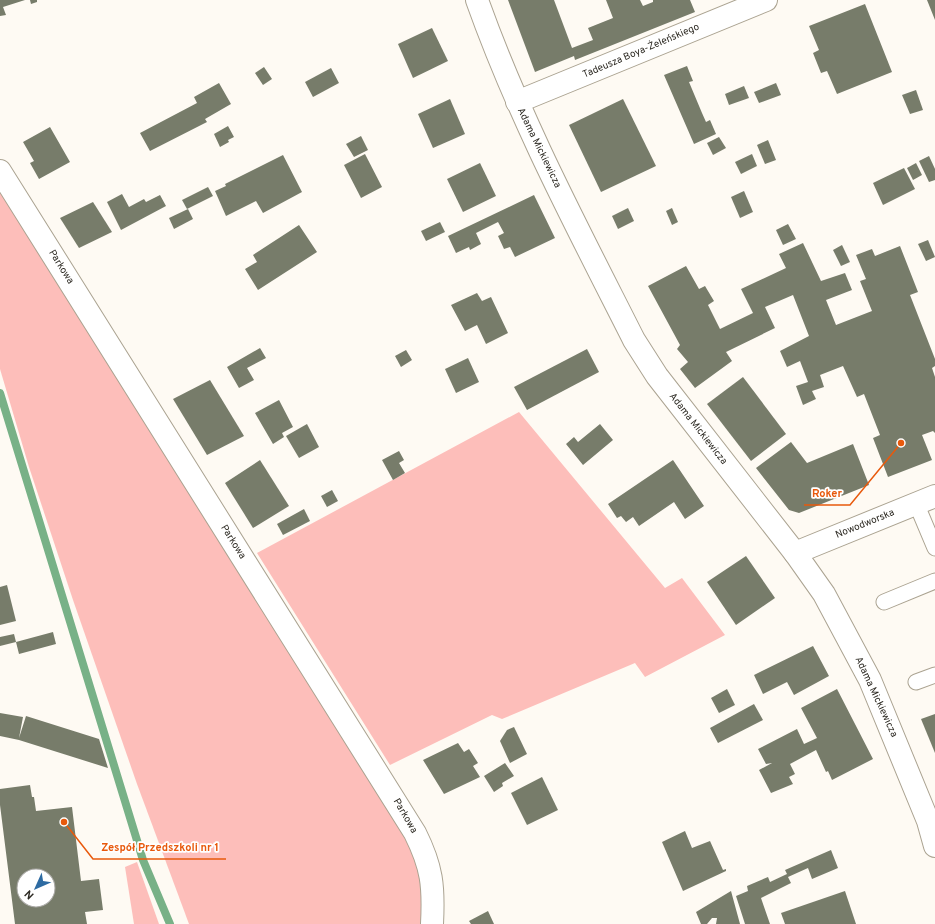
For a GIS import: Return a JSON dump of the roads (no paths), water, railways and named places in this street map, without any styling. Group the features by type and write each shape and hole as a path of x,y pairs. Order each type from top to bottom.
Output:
{"street":[{"name":"Adama Mickiewicza","path":"477,0 494,48 517,102 634,340 657,376 795,553 824,594 870,680 928,822 935,846"},
{"name":"Tadeusza Boya-Żeleńskiego","path":"517,102 766,0"},
{"name":"Parkowa","path":"0,171 416,833 427,856 432,880 432,924"},
{"name":"Nowodworska","path":"795,553 926,499"}],"lane":[{"path":"926,499 935,548"},
{"path":"884,602 935,581"},
{"path":"916,682 935,675"}],"waterway":[{"path":"0,393 143,860 170,924"}],"place":[{"name":"Roker","path":"901,443"},
{"name":"Zespół Przedszkoli nr 1","path":"64,822"}]}
